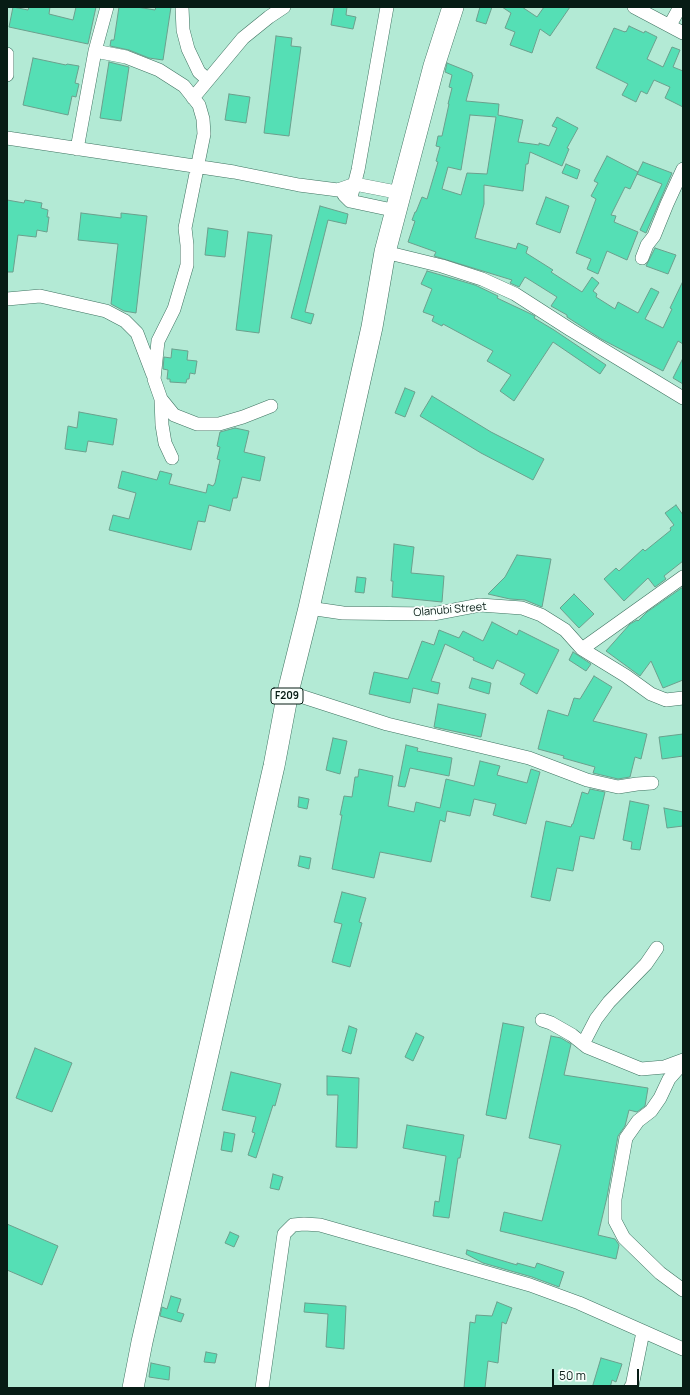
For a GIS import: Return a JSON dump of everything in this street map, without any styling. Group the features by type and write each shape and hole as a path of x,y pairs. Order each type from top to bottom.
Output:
{"main road":[{"name":"F209","path":"133,1388 142,1342 274,766 288,692 310,608 372,327 385,252 434,66 453,7"}],"street":[{"path":"77,149 95,52 107,7"},
{"path":"182,7 183,30 188,49 199,72 208,80"},
{"path":"193,98 243,38 284,7"},
{"path":"350,201 358,170 387,7"},
{"path":"634,7 683,33"},
{"path":"670,26 680,7"},
{"path":"95,52 126,57 159,70 184,86 199,104 204,134 185,228 188,265 174,309 158,341 154,379"},
{"path":"7,54 7,75"},
{"path":"7,138 197,166 300,185 338,190 355,184 399,202"},
{"path":"642,258 654,236 669,198 683,169"},
{"path":"338,190 350,201 399,202"},
{"path":"385,252 442,266 482,279 515,294 683,398"},
{"path":"7,299 40,296 106,311 125,321 137,333 161,399 162,426 165,443 172,458"},
{"path":"161,399 174,415 196,424 219,424 243,417 270,406"},
{"path":"582,648 683,577"},
{"name":"Olanubi Street","path":"310,608 343,613 433,614 480,605 522,608 540,615 565,630 582,648 651,694 666,700 683,698"},
{"path":"288,692 387,724 529,758 587,780 618,787 652,783"},
{"path":"583,1044 596,1019 609,1002 646,964 657,948"},
{"path":"542,1020 551,1023 572,1035 583,1044 610,1057 641,1069 664,1067 683,1062"},
{"path":"683,1062 669,1079 660,1098 651,1111 638,1121 626,1138 615,1199 615,1221 624,1238 660,1273 683,1290"},
{"path":"262,1388 284,1234 293,1225 320,1225 530,1285 579,1303 683,1349"},
{"path":"630,1388 632,1386 643,1332"}],"building":[{"path":"13,7 28,10 29,7 50,7 49,14 73,20 76,7 96,7 88,44 9,27"},
{"path":"119,7 137,7 155,10 156,7 171,7 163,60 149,58 129,50 110,46 111,40 114,40"},
{"path":"334,7 347,7 346,15 356,17 353,29 331,25"},
{"path":"480,7 492,7 486,24 476,21"},
{"path":"502,7 522,7 537,17 544,7 570,7 550,36 540,29 532,53 510,45 515,32 505,28 511,13"},
{"path":"629,26 657,37 647,59 663,67 672,47 680,50 673,67 683,71 683,107 665,98 670,87 654,80 647,94 641,91 636,102 622,95 628,84 596,68 614,28 626,32"},
{"path":"276,36 292,38 291,46 301,47 289,136 264,133"},
{"path":"33,58 66,65 79,66 75,83 79,84 76,97 72,96 68,115 23,105"},
{"path":"109,62 129,67 121,121 100,118"},
{"path":"447,63 472,73 473,75 466,101 499,104 498,115 523,120 518,142 539,145 539,143 549,146 557,128 552,126 557,117 578,128 567,148 569,149 562,166 530,152 528,164 526,164 523,191 484,185 484,204 475,238 516,249 518,243 528,247 526,253 553,270 551,272 582,292 592,277 599,283 593,291 597,294 596,297 615,309 618,302 638,313 651,288 659,292 645,319 663,328 672,309 670,308 683,281 683,344 678,341 663,371 601,339 567,317 567,315 551,306 557,297 525,277 519,287 510,283 512,280 434,256 436,252 408,242 415,221 412,220 415,212 422,197 427,199 438,162 436,161 440,147 436,146 438,136 442,136 452,88 449,87 452,75 445,72","holes":["470,115 496,117 487,174 467,173 461,195 442,189 448,167 461,170"]},
{"path":"229,94 250,97 246,123 225,120"},
{"path":"607,156 638,172 630,189 625,187 611,215 616,216 614,222 638,232 627,260 607,251 598,274 587,269 591,259 576,253 596,199 591,196 598,183 594,181"},
{"path":"643,162 672,173 646,233 640,230 662,184 637,174"},
{"path":"566,164 580,170 577,179 562,173"},
{"path":"546,197 569,206 560,233 536,224"},
{"path":"7,200 24,203 25,200 42,203 41,208 48,210 47,217 49,217 47,232 37,230 36,237 18,235 13,272 7,272"},
{"path":"320,206 348,214 346,224 328,220 305,312 314,314 311,324 291,318"},
{"path":"81,213 121,218 121,213 147,216 136,313 124,311 111,304 118,244 78,240"},
{"path":"208,228 228,231 225,257 205,255"},
{"path":"248,232 272,235 259,333 236,330"},
{"path":"655,248 676,255 668,274 646,266"},
{"path":"427,271 475,285 498,296 497,298 535,316 534,318 606,365 600,374 553,342 514,401 500,391 511,375 487,361 493,351 443,324 442,326 432,321 434,316 423,312 432,289 421,284"},
{"path":"172,349 188,351 187,360 197,361 195,374 190,373 189,379 187,379 186,383 170,382 170,379 167,379 168,370 163,369 164,357 171,358"},
{"path":"683,358 683,384 673,378"},
{"path":"405,388 415,392 405,417 395,413"},
{"path":"432,396 491,432 544,459 533,480 481,453 420,416"},
{"path":"79,412 117,419 113,445 88,441 86,452 65,449 68,426 77,428"},
{"path":"235,428 249,431 244,452 265,457 260,481 242,477 237,498 233,498 230,511 209,505 205,522 198,521 191,550 109,530 113,515 129,519 136,493 118,488 122,471 157,480 160,471 172,474 169,484 206,493 208,484 213,486 215,483 220,460 217,459 220,447 217,446 220,432"},
{"path":"676,505 683,515 683,561 664,576 666,579 655,587 648,578 624,601 604,579 616,568 619,571 643,549 645,551 671,530 670,528 674,525 665,513"},
{"path":"394,544 414,547 411,573 444,576 442,602 392,597 393,581 391,581"},
{"path":"517,555 551,559 542,607 525,600 510,599 488,594 505,577"},
{"path":"357,577 366,578 364,593 355,592"},
{"path":"683,587 683,680 663,688 651,661 640,676 606,651 630,624 637,620 638,621 647,612"},
{"path":"574,594 594,614 579,628 560,608"},
{"path":"492,622 517,635 519,630 559,650 537,694 520,684 525,674 497,660 493,669 473,660 474,658 445,644 431,681 440,683 438,694 413,688 410,703 369,694 374,672 408,679 422,641 434,645 439,630 459,638 463,631 483,641"},
{"path":"573,652 591,664 586,671 569,660"},
{"path":"594,676 612,687 593,721 647,734 641,759 635,757 630,777 618,779 593,773 595,767 538,749 548,710 568,716 574,698 580,699"},
{"path":"472,678 491,683 489,694 469,688"},
{"path":"438,704 486,714 481,737 434,727"},
{"path":"683,734 683,756 662,759 659,737"},
{"path":"333,738 347,741 340,774 326,770"},
{"path":"406,745 418,748 417,751 452,758 449,776 410,768 405,787 398,786"},
{"path":"480,761 500,766 497,775 527,783 531,769 540,772 526,824 493,815 496,804 474,799 470,816 447,811 445,822 440,820 431,862 380,852 374,878 332,869 344,796 352,797 355,777 358,777 359,769 393,776 388,806 414,812 416,802 440,808 446,779 474,786"},
{"path":"590,789 605,792 594,839 580,836 573,871 557,868 550,901 531,897 546,821 571,827 582,792 588,794"},
{"path":"299,797 309,799 307,809 298,807"},
{"path":"630,801 649,805 640,850 631,849 632,842 623,840"},
{"path":"664,808 683,812 683,826 667,828"},
{"path":"300,856 311,858 309,869 298,866"},
{"path":"342,892 366,898 359,922 362,923 350,967 332,962 342,924 334,922"},
{"path":"503,1023 524,1027 506,1119 486,1115"},
{"path":"349,1026 357,1029 351,1054 342,1051"},
{"path":"416,1033 424,1037 413,1061 405,1057"},
{"path":"551,1036 561,1038 571,1044 564,1075 648,1088 645,1106 637,1112 629,1110 625,1126 618,1136 607,1197 598,1235 615,1239 619,1245 616,1259 500,1231 504,1212 542,1221 561,1145 529,1138"},
{"path":"35,1048 72,1063 52,1112 16,1098"},
{"path":"231,1072 281,1084 275,1106 273,1105 256,1158 248,1155 255,1133 252,1132 256,1117 222,1110"},
{"path":"327,1076 359,1078 357,1148 336,1147 338,1095 327,1095"},
{"path":"407,1125 464,1135 460,1158 458,1158 449,1218 433,1216 435,1201 439,1202 446,1156 403,1148"},
{"path":"224,1132 235,1134 232,1152 221,1150"},
{"path":"273,1174 283,1177 279,1190 270,1188"},
{"path":"7,1224 58,1246 42,1285 7,1270"},
{"path":"230,1232 239,1236 234,1247 225,1243"},
{"path":"467,1250 517,1265 517,1263 535,1268 537,1263 564,1272 559,1287 532,1277 483,1263 466,1254"},
{"path":"171,1296 181,1299 177,1312 184,1314 181,1322 160,1316 162,1307 167,1309"},
{"path":"497,1302 512,1308 506,1324 502,1322 498,1363 488,1361 485,1388 464,1388 470,1322 475,1323 476,1315 492,1316"},
{"path":"305,1303 346,1306 344,1349 326,1347 328,1314 304,1312"},
{"path":"206,1352 217,1354 215,1363 204,1362"},
{"path":"601,1358 622,1364 616,1382 612,1380 610,1388 592,1388"},
{"path":"151,1363 170,1367 169,1380 149,1377"}]}
